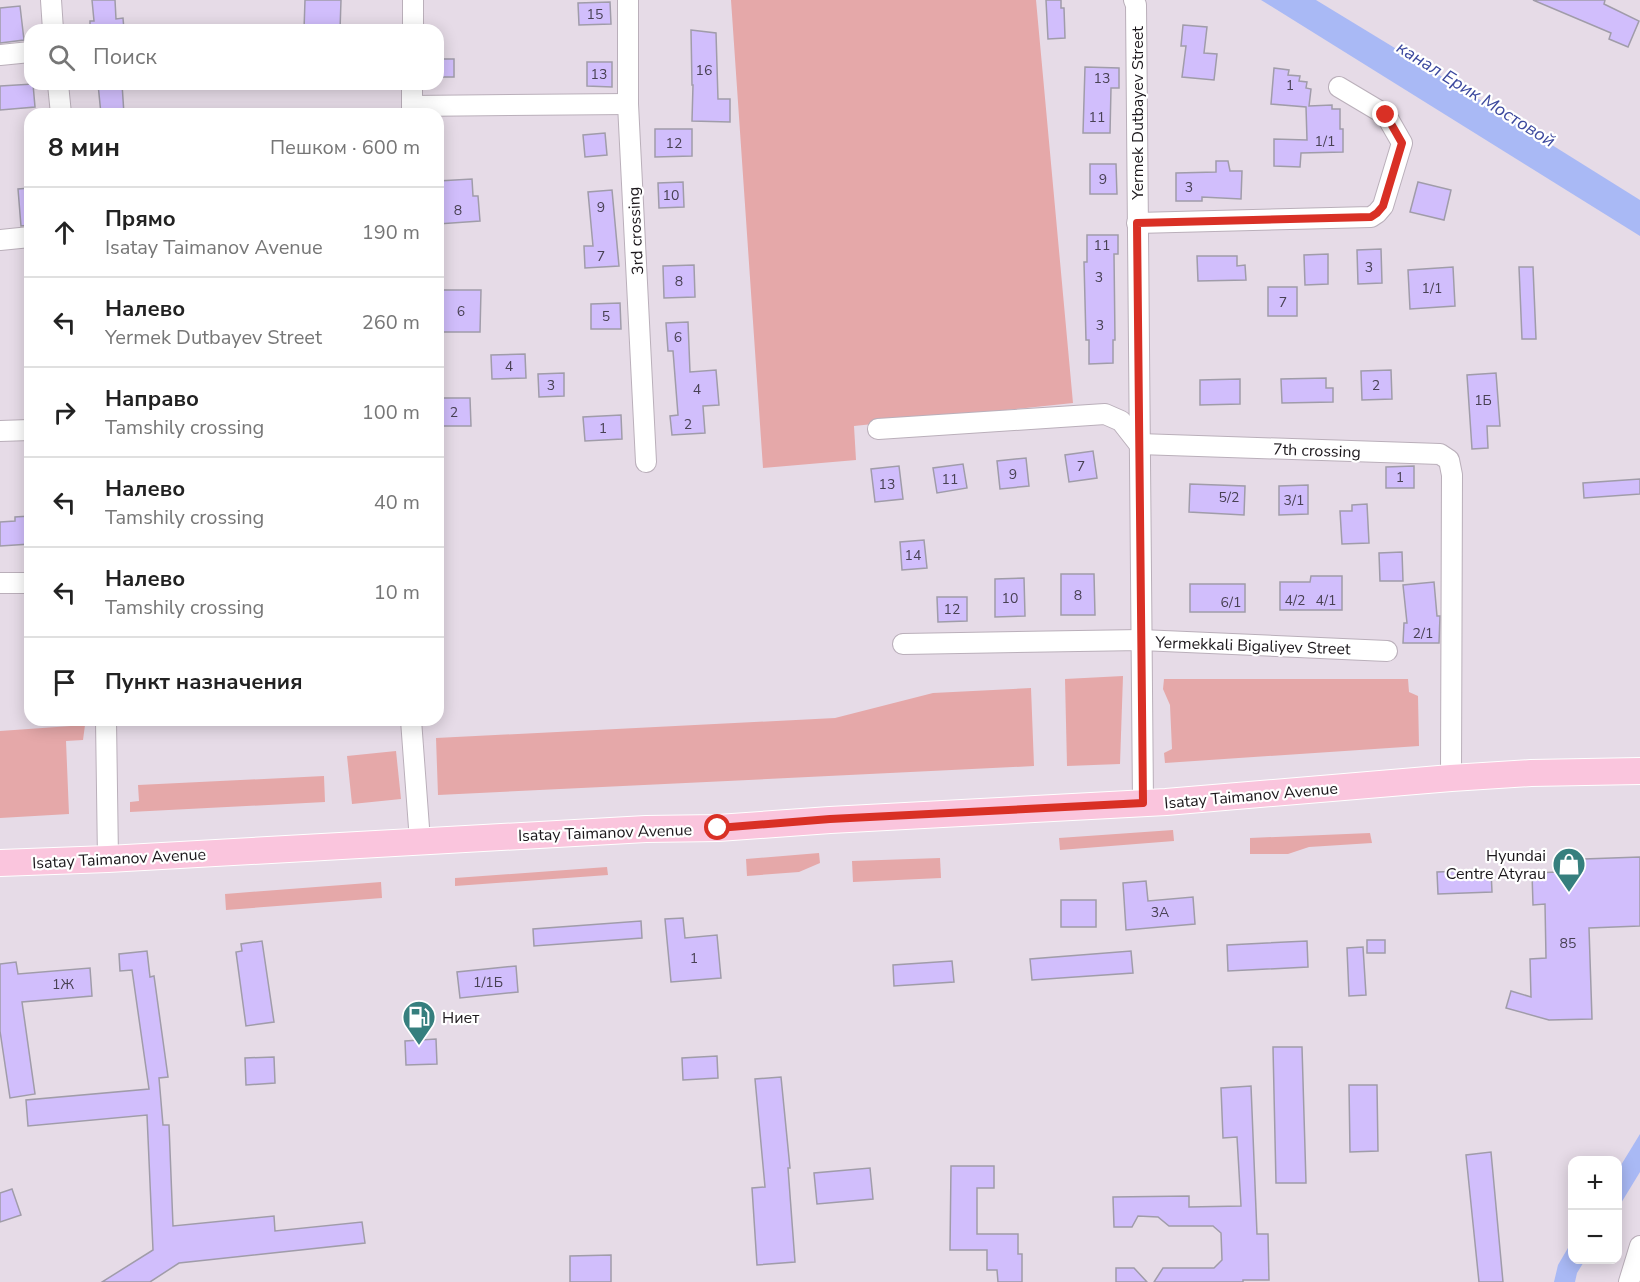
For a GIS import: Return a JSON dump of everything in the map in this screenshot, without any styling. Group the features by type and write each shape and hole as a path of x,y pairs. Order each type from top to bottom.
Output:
{"main road":[{"name":"Isatay Taimanov Avenue","path":"0,863 646,829 718,828 830,819 1143,803 1531,773 1640,771"}],"street":[{"path":"51,0 53,24"},
{"path":"413,0 413,24"},
{"name":"3rd crossing","path":"628,0 628,104 646,462"},
{"name":"Yermek Dutbayev Street","path":"1134,0 1136,5 1143,803"},
{"path":"0,55 24,53"},
{"path":"1137,223 1371,217 1377,213 1383,206 1402,143 1386,115 1339,87"},
{"path":"59,90 60,108"},
{"path":"412,90 412,108"},
{"path":"444,109 628,104"},
{"path":"0,240 24,238"},
{"path":"878,429 1105,414 1121,421 1139,444"},
{"path":"0,431 24,430"},
{"name":"7th crossing","path":"1139,444 1440,454 1449,460 1452,476 1451,778"},
{"path":"0,583 24,583"},
{"name":"Yermekkali Bigaliyev Street","path":"903,644 1141,640 1387,651"},
{"path":"106,726 108,859"},
{"path":"411,726 420,841"},
{"path":"1629,1282 1640,1246"}],"shaded area":[{"path":"731,0 1036,0 1073,403 854,426 856,460 763,468"},
{"path":"1123,676 1120,764 1067,766 1065,679"},
{"path":"1164,679 1408,679 1409,692 1418,696 1419,746 1165,763 1164,753 1172,749 1170,705 1163,689"},
{"path":"1031,688 1034,766 438,795 436,738 835,718 933,693"},
{"path":"85,726 83,740 66,741 69,814 0,818 0,731"},
{"path":"396,751 401,799 352,804 347,756"},
{"path":"324,776 325,802 130,812 130,802 139,801 138,785"},
{"path":"1173,830 1174,841 1060,850 1059,838"},
{"path":"1370,833 1372,843 1309,847 1288,854 1250,854 1250,838"},
{"path":"819,853 820,863 799,872 747,876 746,859"},
{"path":"940,858 941,878 853,882 852,861"},
{"path":"607,867 608,875 455,886 455,878"},
{"path":"381,882 382,898 226,910 225,894"}],"water":[{"name":"канал Ерик Мостовой","path":"1261,0 1316,0 1477,98 1640,200 1640,236"},
{"path":"1640,1134 1640,1172 1622,1201 1622,1163"},
{"path":"1568,1248 1568,1264 1583,1264 1575,1282 1554,1282 1558,1265"}],"building":[{"path":"92,0 115,0 116,19 123,18 124,24 90,24 90,21 94,21"},
{"path":"305,0 341,0 340,24 304,24"},
{"path":"1046,0 1061,0 1061,8 1064,8 1065,38 1048,39"},
{"path":"1533,0 1605,0 1604,4 1639,21 1628,47 1609,39 1611,33"},
{"path":"610,2 611,24 579,25 578,3"},
{"path":"20,6 24,40 0,43 0,8"},
{"path":"1183,25 1207,27 1204,53 1217,54 1214,80 1182,77 1186,46 1181,46"},
{"path":"691,30 716,33 718,99 730,99 730,122 692,121"},
{"path":"444,59 454,59 454,77 444,77"},
{"path":"587,62 612,62 612,87 587,86"},
{"path":"1085,67 1119,68 1119,88 1111,88 1110,133 1083,133"},
{"path":"1274,68 1289,70 1288,75 1300,76 1299,81 1307,82 1306,88 1311,89 1309,106 1332,105 1332,109 1340,109 1343,152 1301,153 1300,167 1274,166 1274,139 1307,140 1306,107 1271,104"},
{"path":"24,85 24,90 34,90 35,107 0,110 0,86"},
{"path":"99,90 122,90 124,108 100,108"},
{"path":"655,129 692,129 692,156 655,157"},
{"path":"605,133 607,155 585,157 583,135"},
{"path":"1216,161 1228,161 1230,171 1242,171 1241,199 1202,197 1202,201 1176,201 1176,173 1216,172"},
{"path":"1090,164 1116,164 1117,194 1090,194"},
{"path":"472,179 473,196 478,196 480,221 444,224 444,181"},
{"path":"683,182 684,207 659,208 658,183"},
{"path":"1418,182 1451,190 1444,220 1410,212"},
{"path":"24,188 24,226 21,226 18,189"},
{"path":"612,190 619,266 585,268 584,246 593,246 588,192"},
{"path":"1087,235 1118,235 1118,254 1114,254 1113,363 1089,364 1089,340 1086,340 1084,262 1087,262"},
{"path":"1381,249 1382,283 1358,284 1357,250"},
{"path":"1328,254 1328,284 1305,285 1304,255"},
{"path":"1197,256 1237,256 1237,266 1245,265 1246,280 1198,281"},
{"path":"694,265 695,297 664,298 663,266"},
{"path":"1453,267 1455,306 1410,309 1408,270"},
{"path":"1519,267 1533,267 1536,339 1522,339"},
{"path":"1268,287 1297,287 1297,316 1268,316"},
{"path":"444,290 481,290 480,332 444,332"},
{"path":"620,303 621,329 591,329 591,304"},
{"path":"688,322 690,372 716,370 719,405 703,406 705,433 672,435 670,416 678,415 673,351 668,351 666,323"},
{"path":"525,354 526,378 492,379 491,355"},
{"path":"1391,370 1392,399 1362,400 1361,371"},
{"path":"564,373 564,396 539,397 538,374"},
{"path":"1496,373 1500,426 1487,426 1488,448 1472,449 1467,375"},
{"path":"1326,378 1326,388 1333,388 1333,402 1282,403 1281,379"},
{"path":"1240,379 1240,404 1200,405 1200,380"},
{"path":"444,398 470,398 471,426 444,426"},
{"path":"621,415 622,439 585,441 583,417"},
{"path":"1093,451 1097,478 1069,482 1065,455"},
{"path":"1026,458 1029,486 1000,489 997,461"},
{"path":"963,464 967,488 937,493 933,468"},
{"path":"899,466 903,499 875,502 871,469"},
{"path":"1414,466 1414,488 1386,488 1386,467"},
{"path":"1640,479 1640,494 1584,498 1583,483"},
{"path":"1190,484 1245,486 1244,515 1189,512"},
{"path":"1308,485 1308,514 1279,515 1279,486"},
{"path":"1367,504 1369,543 1342,544 1340,511 1352,511 1352,505"},
{"path":"24,516 24,544 0,546 0,522 15,521 15,517"},
{"path":"924,540 927,568 902,570 900,542"},
{"path":"1402,552 1403,581 1380,581 1379,553"},
{"path":"1061,574 1094,574 1095,615 1061,615"},
{"path":"1311,576 1342,576 1342,610 1280,610 1280,582 1310,582"},
{"path":"1024,578 1025,616 995,617 995,579"},
{"path":"1434,582 1437,616 1440,616 1439,643 1403,643 1404,623 1407,623 1403,585"},
{"path":"1190,584 1245,584 1245,612 1190,612"},
{"path":"937,597 967,597 967,621 938,622"},
{"path":"1640,857 1640,926 1589,928 1592,1019 1549,1020 1506,1008 1511,991 1531,997 1530,959 1546,958 1545,904 1533,905 1532,873 1584,871 1584,859"},
{"path":"1491,870 1492,892 1438,894 1437,872"},
{"path":"1146,881 1148,901 1193,897 1195,924 1126,930 1123,883"},
{"path":"1061,900 1096,900 1096,927 1061,927"},
{"path":"683,918 685,938 717,935 721,978 671,982 665,919"},
{"path":"641,921 642,938 534,946 533,929"},
{"path":"1367,940 1385,940 1385,953 1367,953"},
{"path":"262,941 274,1022 246,1026 236,952 242,951 241,944"},
{"path":"1307,941 1308,967 1228,971 1227,945"},
{"path":"1363,947 1366,995 1349,996 1347,948"},
{"path":"147,951 150,977 154,976 168,1077 159,1078 163,1125 169,1125 173,1226 274,1216 275,1231 362,1222 365,1243 179,1263 150,1282 102,1282 153,1250 147,1115 28,1126 26,1100 149,1089 132,970 120,971 119,954"},
{"path":"1131,951 1133,973 1032,980 1030,959"},
{"path":"952,961 954,982 894,986 893,965"},
{"path":"16,962 18,974 90,968 92,996 22,1002 35,1094 10,1098 0,1031 0,964"},
{"path":"516,966 518,992 460,998 457,972"},
{"path":"436,1039 437,1064 406,1065 405,1041"},
{"path":"1273,1047 1302,1047 1306,1183 1276,1183"},
{"path":"717,1056 718,1078 683,1080 682,1058"},
{"path":"274,1057 275,1083 246,1085 245,1058"},
{"path":"781,1077 790,1168 788,1168 795,1262 757,1265 752,1188 765,1187 755,1079"},
{"path":"1349,1085 1377,1085 1378,1151 1350,1152"},
{"path":"1251,1086 1257,1234 1268,1234 1269,1280 1154,1282 1163,1268 1214,1268 1222,1260 1221,1233 1213,1226 1169,1226 1158,1217 1138,1216 1132,1227 1114,1227 1113,1197 1189,1196 1189,1207 1241,1206 1237,1137 1223,1138 1221,1088"},
{"path":"1491,1152 1503,1282 1479,1282 1466,1155"},
{"path":"951,1166 994,1166 994,1188 977,1188 977,1234 1018,1234 1018,1254 1022,1254 1022,1282 998,1282 997,1270 987,1270 987,1250 950,1250"},
{"path":"870,1168 873,1199 817,1204 814,1173"},
{"path":"12,1189 21,1215 0,1222 0,1193"},
{"path":"611,1255 611,1282 570,1282 570,1256"},
{"path":"1116,1268 1134,1268 1147,1282 1116,1282"}],"place":[{"name":"Hyundai Centre Atyrau","path":"1569,893"},
{"name":"Ниет","path":"419,1046"}],"route":[{"path":"718,828 830,819 1143,803 1137,223 1371,217 1383,206 1402,143 1386,115"}]}
